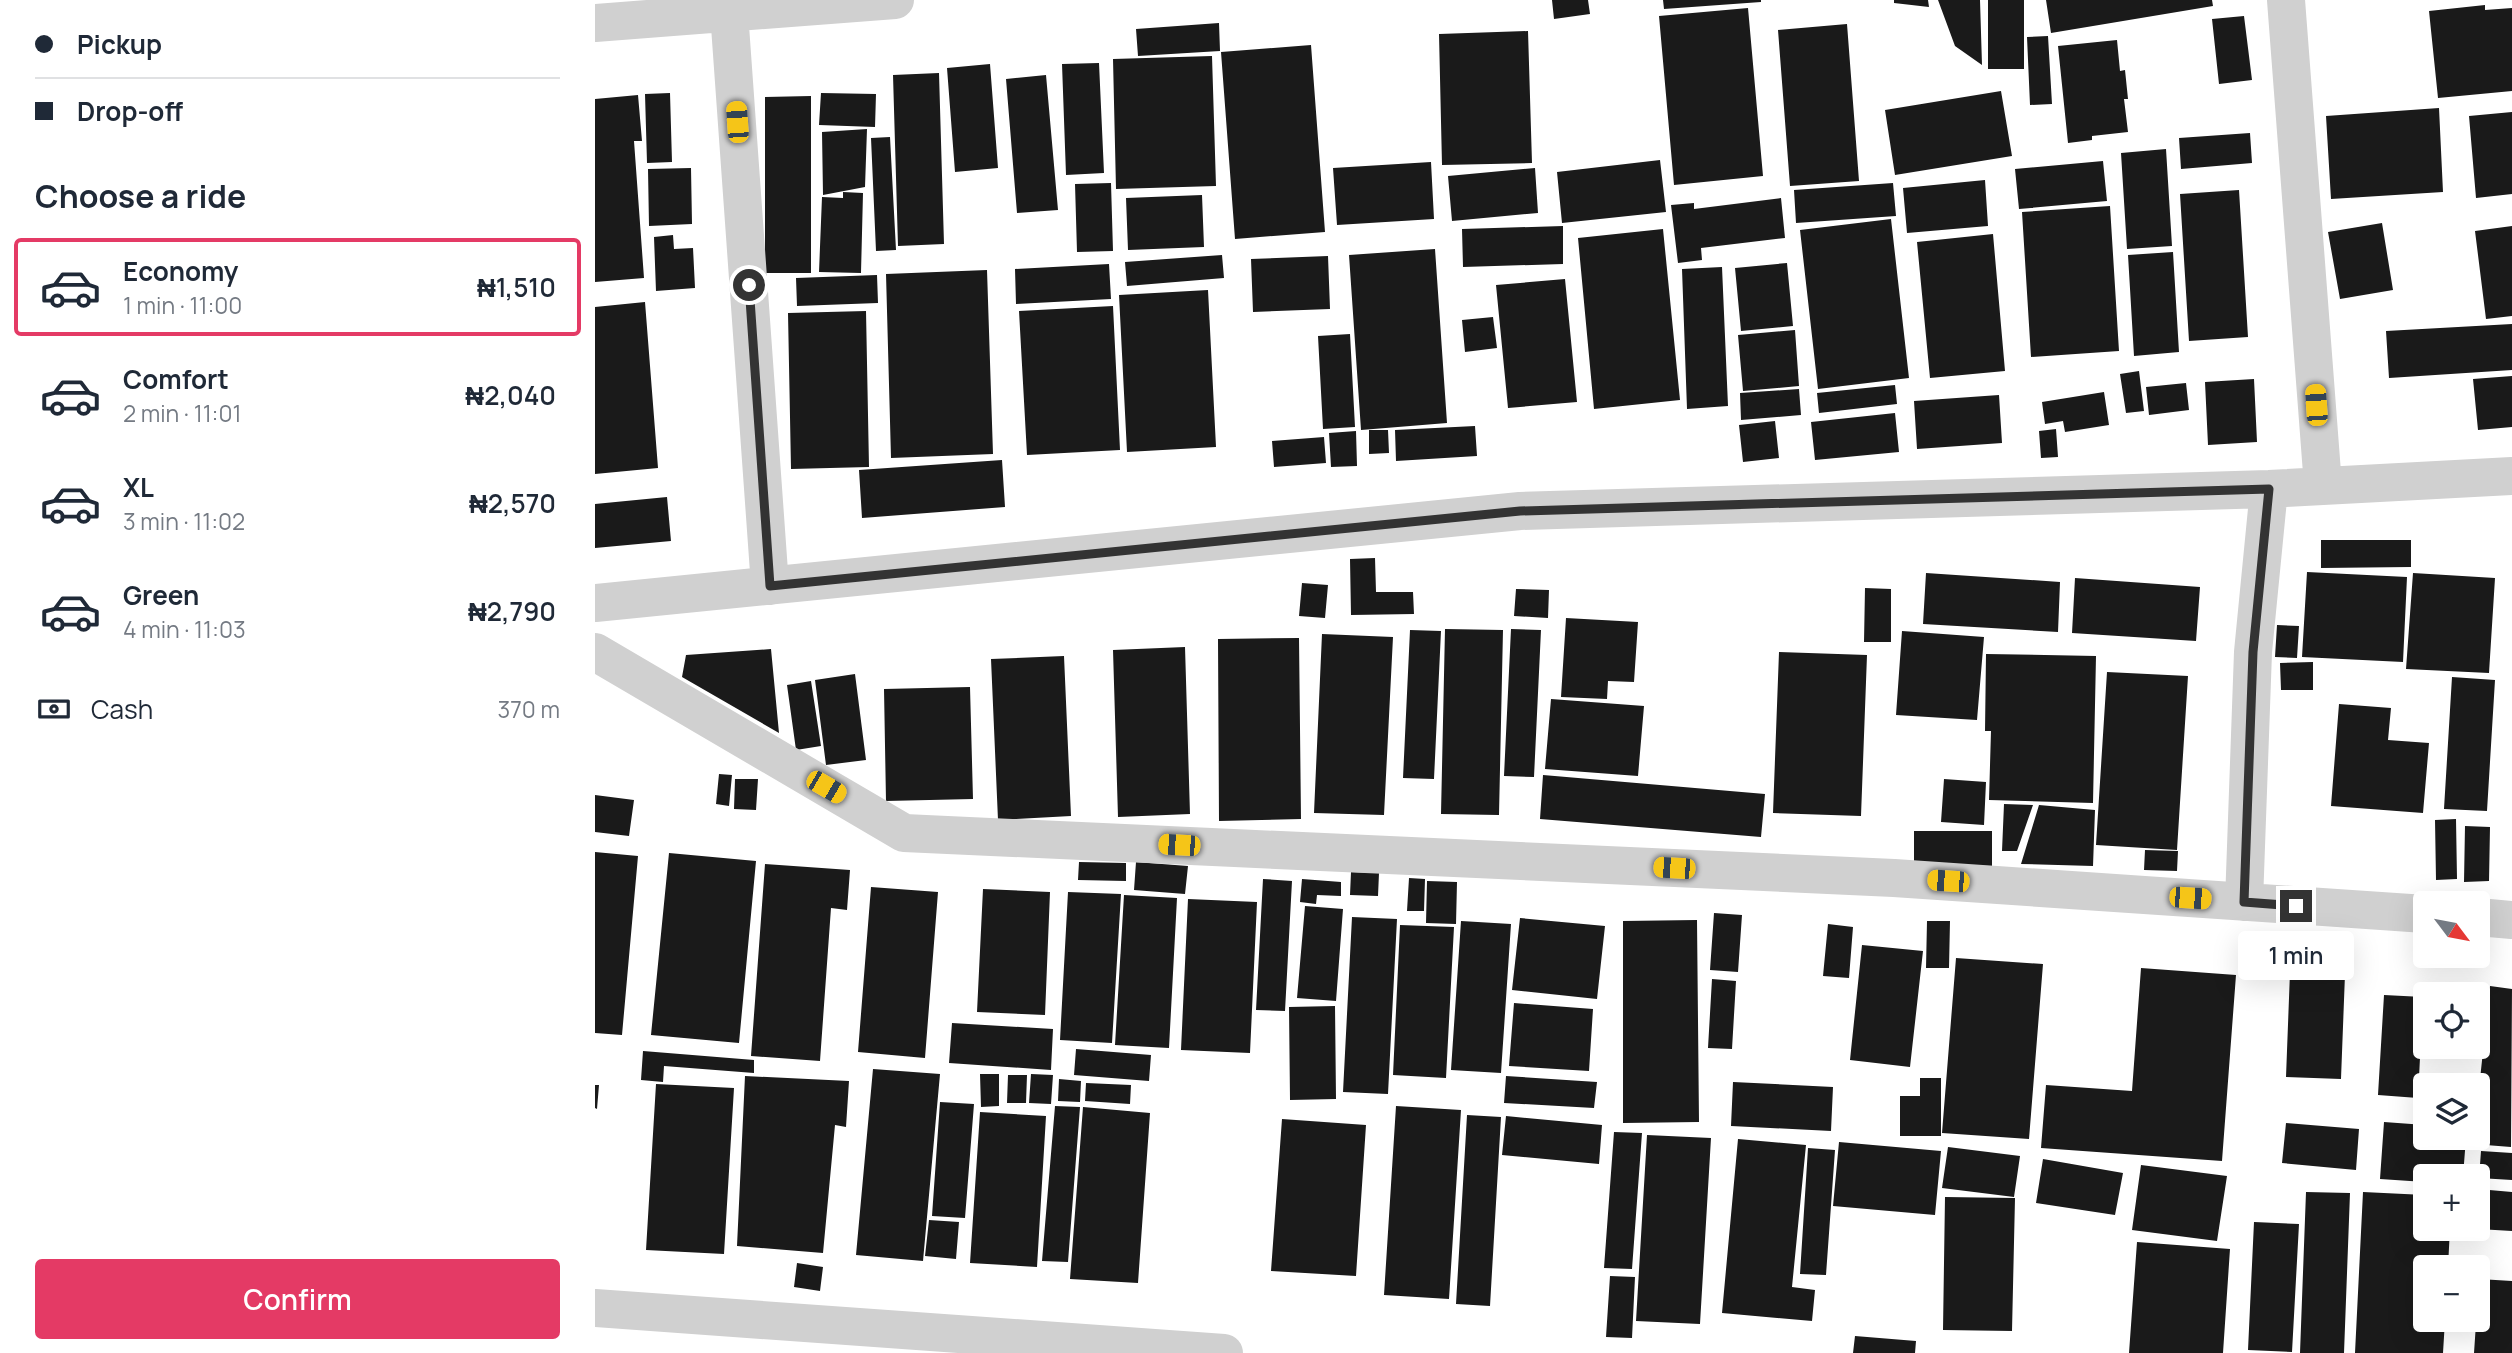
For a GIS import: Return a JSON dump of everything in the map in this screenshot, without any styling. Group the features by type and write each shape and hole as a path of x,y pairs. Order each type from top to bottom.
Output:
{"street":[{"path":"595,23 895,0"},
{"path":"2286,0 2323,486"},
{"path":"729,12 770,586"},
{"path":"595,603 1520,511 2269,489 2512,476"},
{"path":"2244,902 2253,652 2269,489"},
{"path":"595,652 904,833 1894,878 2413,913"},
{"path":"2490,919 2512,920"},
{"path":"595,1308 1224,1353"}],"building":[{"path":"1552,0 1588,0 1590,14 1554,19"},
{"path":"1663,0 1761,0 1761,2 1664,9"},
{"path":"1894,0 1928,0 1929,7 1894,3"},
{"path":"1938,0 1980,0 1982,65 1955,46"},
{"path":"1988,0 2024,0 2024,69 1988,69"},
{"path":"2046,0 2212,0 2213,6 2051,33"},
{"path":"2485,5 2485,10 2512,8 2512,91 2438,98 2429,11"},
{"path":"1748,8 1763,176 1674,185 1659,16"},
{"path":"2244,16 2252,80 2219,84 2212,19"},
{"path":"1219,23 1220,51 1138,56 1136,29"},
{"path":"1847,24 1859,181 1790,186 1778,30"},
{"path":"1528,31 1532,163 1442,165 1439,34"},
{"path":"2048,36 2052,104 2030,105 2027,37"},
{"path":"2117,40 2120,71 2125,70 2128,99 2124,99 2128,132 2092,136 2092,140 2068,143 2058,46"},
{"path":"1311,45 1325,232 1235,239 1221,52"},
{"path":"1212,56 1216,186 1116,189 1113,59"},
{"path":"1099,63 1104,173 1066,175 1062,64"},
{"path":"990,64 998,168 955,172 947,68"},
{"path":"939,73 944,244 898,246 893,75"},
{"path":"1046,75 1058,210 1017,213 1006,79"},
{"path":"2001,91 2012,156 1895,175 1885,110"},
{"path":"670,93 672,162 647,163 645,94"},
{"path":"821,93 876,94 875,127 819,125"},
{"path":"638,95 642,141 634,141 644,278 595,282 595,99"},
{"path":"811,96 811,273 765,273 765,97"},
{"path":"2439,108 2443,192 2331,199 2326,116"},
{"path":"2512,112 2512,194 2476,198 2469,116"},
{"path":"867,129 865,187 823,195 822,132"},
{"path":"2250,133 2252,163 2181,169 2179,138"},
{"path":"890,137 896,250 876,251 871,138"},
{"path":"2166,149 2172,246 2127,249 2121,153"},
{"path":"1660,160 1666,212 1562,223 1557,172"},
{"path":"2103,161 2107,201 2019,209 2015,169"},
{"path":"1431,162 1434,219 1337,225 1333,168"},
{"path":"691,168 692,224 649,226 648,169"},
{"path":"1535,168 1538,213 1452,221 1448,176"},
{"path":"1985,180 1988,226 1907,233 1903,188"},
{"path":"1111,183 1113,251 1077,252 1075,184"},
{"path":"1893,183 1896,216 1796,223 1794,190"},
{"path":"2239,190 2248,337 2189,341 2180,194"},
{"path":"843,192 863,193 861,273 819,272 822,197 843,198"},
{"path":"1202,195 1204,247 1128,250 1126,198"},
{"path":"1781,198 1785,238 1701,248 1702,260 1678,263 1671,205 1694,203 1694,209"},
{"path":"2110,206 2119,351 2031,357 2022,212"},
{"path":"1891,219 1909,378 1818,389 1800,230"},
{"path":"2382,223 2393,290 2340,299 2328,232"},
{"path":"1563,226 1563,264 1463,267 1462,229"},
{"path":"2512,226 2512,316 2486,319 2475,231"},
{"path":"1663,229 1680,400 1594,409 1578,238"},
{"path":"1993,234 2005,371 1930,378 1917,242"},
{"path":"673,235 674,249 693,248 695,288 656,291 654,237"},
{"path":"1435,249 1447,423 1361,430 1349,255"},
{"path":"2173,252 2179,352 2134,356 2128,255"},
{"path":"1222,255 1224,278 1127,286 1125,262"},
{"path":"1328,256 1330,309 1253,312 1251,259"},
{"path":"1787,263 1793,326 1741,331 1735,268"},
{"path":"1109,264 1111,299 1016,304 1015,269"},
{"path":"1722,267 1728,406 1687,409 1682,269"},
{"path":"987,270 993,454 891,458 886,274"},
{"path":"877,275 878,303 797,306 796,278"},
{"path":"1565,279 1577,402 1508,408 1496,285"},
{"path":"1208,290 1216,447 1127,452 1119,295"},
{"path":"645,302 658,468 595,474 595,307"},
{"path":"1113,306 1120,450 1027,455 1019,311"},
{"path":"866,311 869,467 791,469 788,313"},
{"path":"1493,317 1497,348 1465,352 1462,320"},
{"path":"2512,324 2512,370 2389,378 2386,331"},
{"path":"1795,330 1799,386 1743,391 1738,335"},
{"path":"1350,334 1355,427 1323,429 1318,336"},
{"path":"2139,371 2144,411 2126,413 2120,374"},
{"path":"2512,376 2512,427 2478,430 2473,379"},
{"path":"2254,379 2257,442 2208,445 2205,382"},
{"path":"2186,383 2189,410 2149,415 2146,387"},
{"path":"1895,385 1897,404 1819,413 1817,393"},
{"path":"1799,389 1801,415 1741,420 1740,393"},
{"path":"2104,392 2109,425 2065,432 2063,421 2045,424 2042,402"},
{"path":"1999,395 2002,443 1917,449 1914,401"},
{"path":"1895,413 1899,452 1815,460 1811,422"},
{"path":"1775,421 1779,458 1743,462 1739,425"},
{"path":"1475,426 1477,456 1396,461 1395,430"},
{"path":"2056,429 2058,457 2041,458 2039,431"},
{"path":"1369,430 1388,430 1389,453 1369,454"},
{"path":"1356,431 1357,466 1331,467 1329,433"},
{"path":"1324,437 1326,463 1274,467 1272,441"},
{"path":"1002,460 1005,507 862,518 859,470"},
{"path":"667,497 671,541 595,548 595,504"},
{"path":"2321,540 2411,540 2411,567 2321,568"},
{"path":"1375,558 1376,592 1413,592 1414,614 1351,615 1350,559"},
{"path":"2307,572 2407,577 2403,662 2302,657"},
{"path":"1926,573 2060,582 2058,632 1923,624"},
{"path":"2413,573 2495,578 2489,673 2406,669"},
{"path":"2075,578 2200,587 2196,641 2072,633"},
{"path":"1302,583 1328,585 1325,618 1299,616"},
{"path":"1865,588 1891,589 1891,642 1864,642"},
{"path":"1516,589 1549,590 1548,618 1514,616"},
{"path":"1566,618 1638,622 1634,682 1608,681 1607,699 1561,697"},
{"path":"2277,625 2299,626 2297,658 2275,657"},
{"path":"1445,629 1503,630 1499,815 1441,814"},
{"path":"1511,629 1541,630 1534,777 1504,776"},
{"path":"1410,630 1441,631 1434,779 1403,778"},
{"path":"1902,631 1984,637 1977,720 1896,715"},
{"path":"1322,634 1393,637 1384,815 1314,813"},
{"path":"1299,638 1301,819 1219,821 1218,639"},
{"path":"1185,647 1190,814 1118,817 1113,650"},
{"path":"771,649 779,733 682,677 686,655"},
{"path":"1779,652 1867,655 1861,816 1773,813"},
{"path":"1986,654 2096,656 2093,803 1989,800 1991,731 1985,731"},
{"path":"1064,656 1071,816 998,820 991,659"},
{"path":"2313,662 2313,690 2281,690 2280,663"},
{"path":"2107,672 2188,676 2177,850 2096,845"},
{"path":"855,674 866,760 826,765 815,680"},
{"path":"2452,677 2495,680 2487,811 2444,809"},
{"path":"811,681 821,746 796,750 787,685"},
{"path":"970,687 973,799 886,801 884,689"},
{"path":"1551,699 1644,706 1638,776 1545,769"},
{"path":"2339,704 2391,708 2388,740 2429,743 2423,813 2331,806"},
{"path":"719,774 732,775 729,806 716,804"},
{"path":"1543,775 1765,794 1761,837 1540,819"},
{"path":"735,779 758,779 756,810 734,809"},
{"path":"1944,779 1986,782 1984,825 1941,822"},
{"path":"595,795 634,800 629,836 595,832"},
{"path":"2004,804 2033,805 2017,851 2002,851"},
{"path":"2039,805 2095,810 2093,866 2021,864"},
{"path":"2456,819 2457,879 2436,880 2435,820"},
{"path":"2465,826 2490,827 2489,881 2464,882"},
{"path":"1914,831 1992,831 1992,866 1914,865"},
{"path":"2145,850 2178,851 2177,871 2144,870"},
{"path":"595,852 638,856 622,1035 595,1033"},
{"path":"669,853 756,861 739,1043 651,1035"},
{"path":"1079,862 1126,863 1126,881 1078,880"},
{"path":"1136,862 1188,866 1185,894 1134,890"},
{"path":"765,864 850,870 847,910 831,908 820,1061 751,1056"},
{"path":"1351,872 1379,873 1378,896 1350,895"},
{"path":"1409,878 1425,879 1424,911 1407,911"},
{"path":"1263,879 1292,881 1285,1011 1256,1010"},
{"path":"1302,879 1341,882 1341,896 1317,895 1316,904 1300,902"},
{"path":"1427,881 1457,882 1456,924 1426,923"},
{"path":"871,887 938,892 925,1058 858,1052"},
{"path":"983,889 1050,892 1045,1015 977,1012"},
{"path":"1068,892 1121,894 1112,1043 1060,1040"},
{"path":"1124,895 1177,898 1169,1048 1115,1045"},
{"path":"1188,899 1257,902 1250,1053 1181,1050"},
{"path":"1305,906 1343,909 1336,1001 1297,998"},
{"path":"1714,913 1742,915 1738,972 1710,970"},
{"path":"1352,917 1397,919 1388,1094 1343,1092"},
{"path":"1520,918 1605,926 1597,999 1512,990"},
{"path":"1697,920 1699,1122 1623,1123 1623,921"},
{"path":"1461,921 1511,924 1501,1073 1451,1070"},
{"path":"1927,921 1950,921 1949,968 1926,968"},
{"path":"1828,924 1853,927 1849,978 1823,976"},
{"path":"1400,925 1454,927 1446,1078 1393,1075"},
{"path":"1862,945 1923,951 1910,1067 1850,1060"},
{"path":"1956,958 2043,964 2029,1139 1942,1133"},
{"path":"2141,968 2236,975 2222,1161 2041,1148 2046,1085 2132,1091"},
{"path":"2290,972 2345,974 2341,1079 2286,1077"},
{"path":"1712,979 1736,981 1732,1049 1708,1048"},
{"path":"2490,986 2512,989 2511,1147 2490,1145 2490,1073 2481,1073 2482,1059 2490,1059"},
{"path":"2384,995 2413,996 2413,1059 2420,1059 2419,1073 2413,1073 2413,1098 2378,1095"},
{"path":"1514,1003 1593,1009 1589,1071 1509,1066"},
{"path":"1335,1006 1336,1099 1290,1100 1289,1007"},
{"path":"952,1023 1053,1029 1051,1070 949,1063"},
{"path":"1076,1049 1151,1055 1149,1081 1074,1075"},
{"path":"643,1051 754,1060 754,1073 664,1066 663,1082 641,1080"},
{"path":"873,1069 940,1074 923,1261 856,1255"},
{"path":"980,1074 999,1074 999,1106 981,1107"},
{"path":"1031,1074 1053,1075 1051,1104 1029,1103"},
{"path":"1008,1075 1027,1075 1026,1103 1007,1103"},
{"path":"745,1076 849,1081 846,1127 835,1125 823,1253 737,1246"},
{"path":"1506,1076 1597,1082 1594,1108 1504,1103"},
{"path":"1920,1078 1941,1078 1941,1136 1900,1136 1900,1096 1920,1096"},
{"path":"1059,1079 1081,1081 1080,1102 1058,1101"},
{"path":"1733,1082 1833,1087 1831,1131 1731,1126"},
{"path":"1086,1083 1131,1085 1130,1104 1085,1101"},
{"path":"656,1084 734,1088 724,1254 646,1250"},
{"path":"595,1085 599,1085 597,1109 595,1108"},
{"path":"940,1102 974,1104 965,1218 932,1216"},
{"path":"1055,1106 1080,1107 1068,1262 1042,1261"},
{"path":"1396,1106 1461,1110 1449,1299 1384,1295"},
{"path":"1083,1107 1150,1113 1138,1283 1070,1279"},
{"path":"980,1112 1046,1116 1037,1267 970,1263"},
{"path":"1467,1115 1501,1117 1490,1306 1456,1304"},
{"path":"1506,1116 1602,1125 1599,1164 1502,1155"},
{"path":"1282,1119 1366,1125 1356,1276 1271,1271"},
{"path":"2384,1122 2413,1124 2413,1150 2465,1150 2464,1164 2413,1164 2413,1181 2380,1179"},
{"path":"2286,1123 2359,1129 2356,1170 2282,1163"},
{"path":"1614,1132 1642,1133 1632,1269 1604,1268"},
{"path":"1647,1135 1711,1138 1700,1324 1636,1321"},
{"path":"1738,1139 1806,1145 1792,1287 1815,1290 1812,1321 1722,1313"},
{"path":"1839,1142 1941,1151 1935,1215 1833,1206"},
{"path":"1948,1147 2020,1156 2014,1197 1942,1188"},
{"path":"1808,1148 1835,1150 1826,1275 1800,1274"},
{"path":"2481,1151 2512,1153 2512,1180 2490,1179 2490,1164 2480,1164"},
{"path":"2043,1159 2123,1173 2115,1215 2036,1203"},
{"path":"2141,1165 2227,1176 2217,1241 2132,1230"},
{"path":"2490,1190 2512,1192 2512,1231 2490,1230"},
{"path":"2306,1192 2350,1193 2344,1353 2300,1353"},
{"path":"2363,1192 2413,1194 2413,1241 2449,1241 2449,1255 2413,1255 2413,1332 2444,1332 2443,1353 2355,1353"},
{"path":"1945,1197 2015,1198 2012,1331 1943,1330"},
{"path":"929,1220 959,1222 956,1259 925,1256"},
{"path":"2254,1222 2299,1224 2292,1352 2248,1350"},
{"path":"2137,1242 2230,1249 2223,1353 2129,1353"},
{"path":"797,1263 823,1267 820,1291 794,1287"},
{"path":"1610,1276 1635,1277 1632,1338 1606,1337"},
{"path":"2490,1280 2512,1281 2512,1353 2474,1353 2475,1332 2490,1332"},
{"path":"1855,1336 1916,1341 1915,1353 1853,1353"}],"route":[{"path":"749,285 770,586 1520,511 2269,489 2253,652 2244,902 2296,906"}]}
